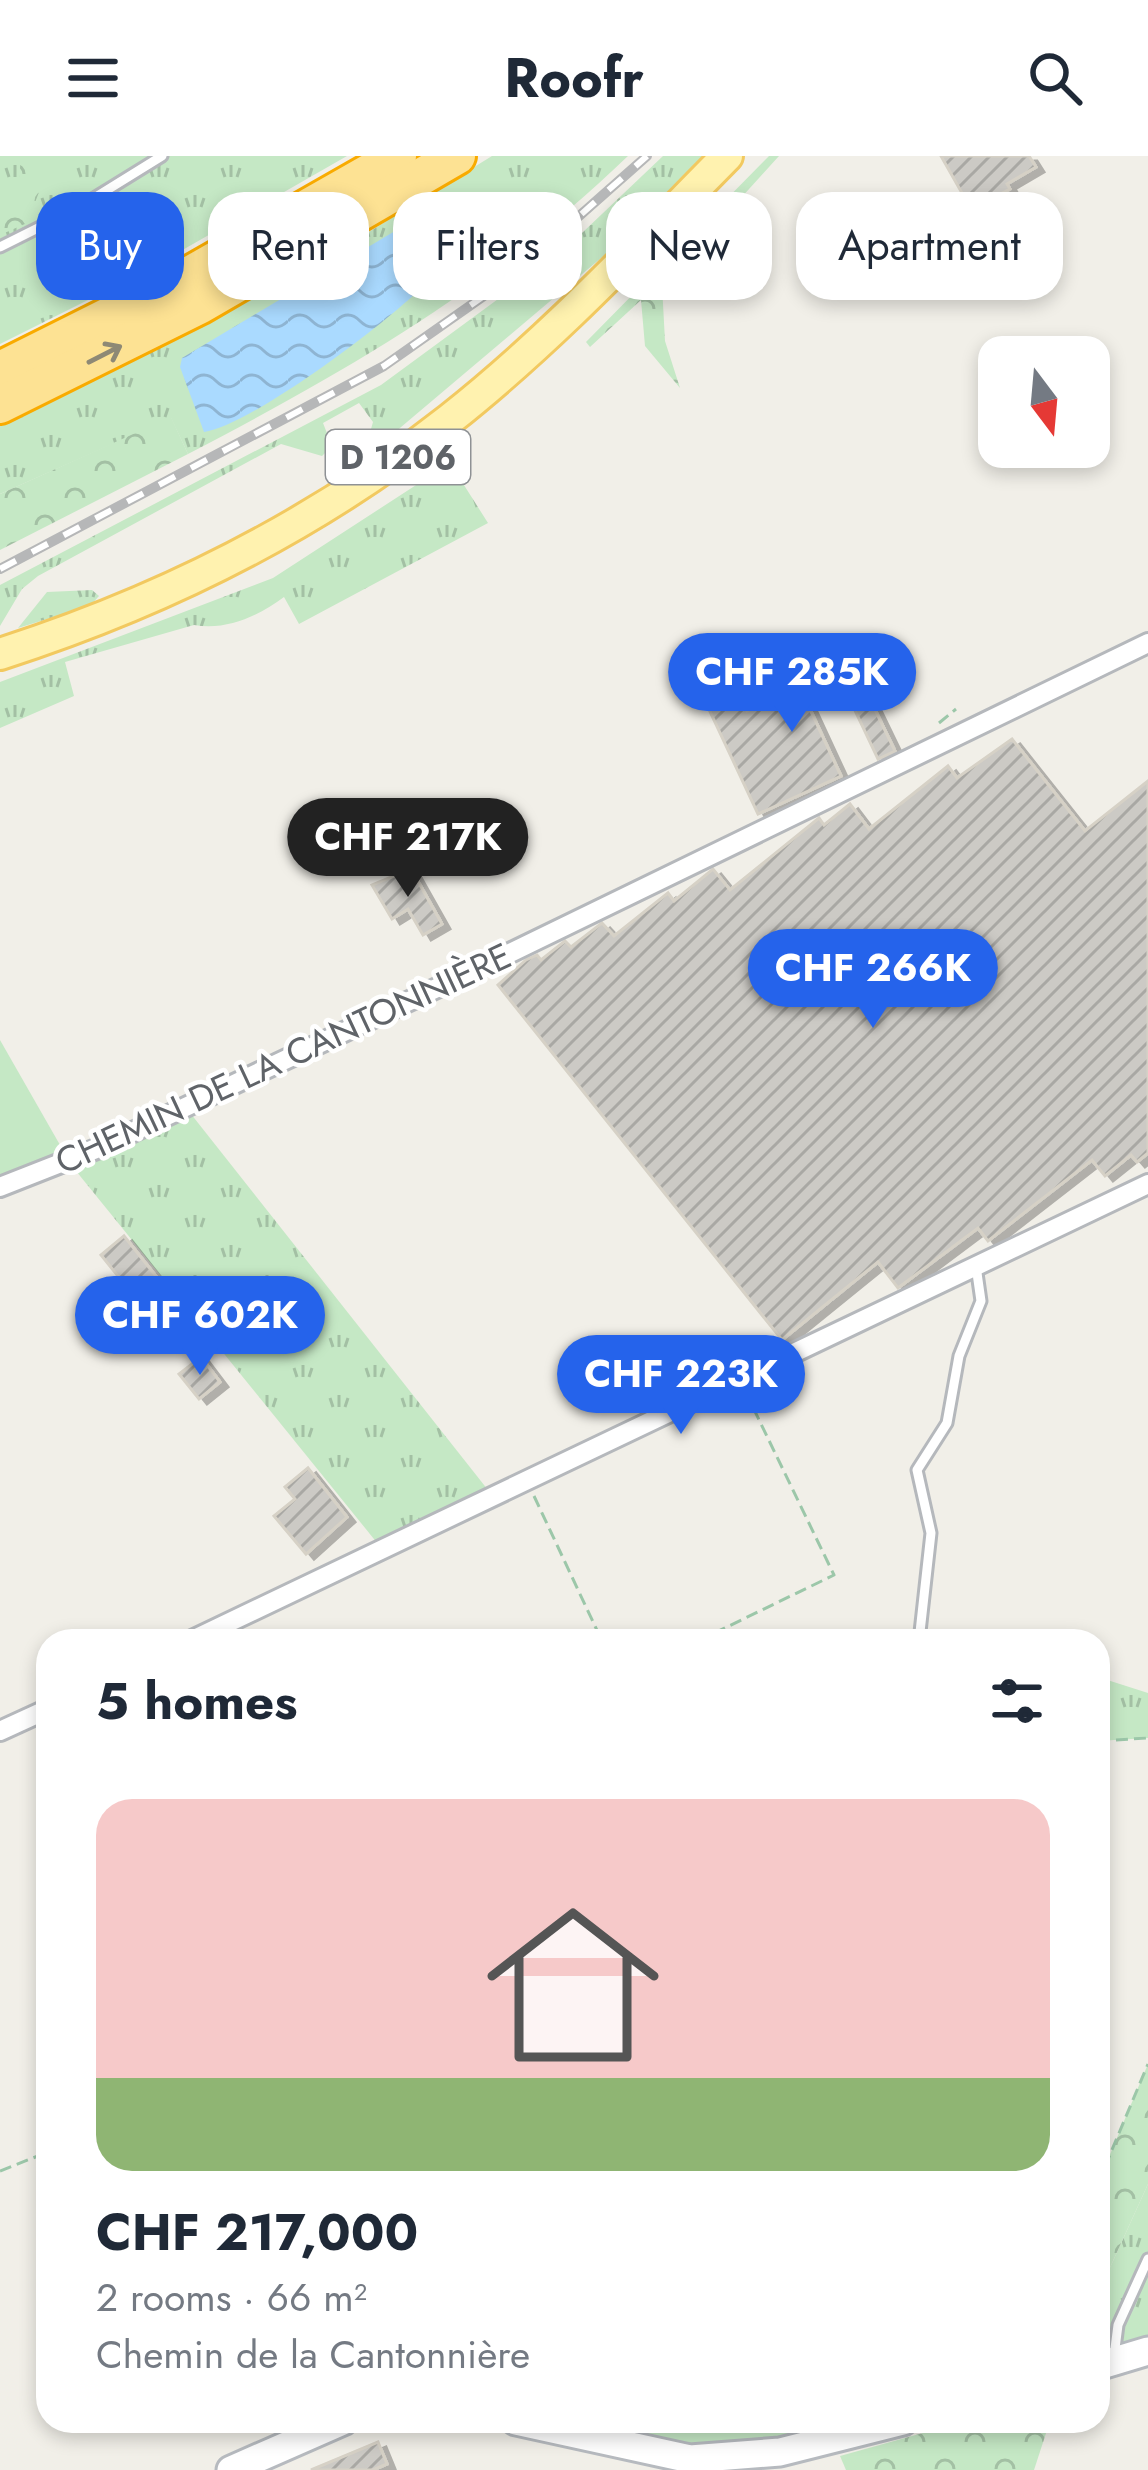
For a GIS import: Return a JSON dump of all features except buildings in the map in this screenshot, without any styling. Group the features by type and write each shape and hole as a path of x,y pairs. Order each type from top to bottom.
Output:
{"highway":[{"path":"0,370 184,278 398,156"},
{"path":"0,405 199,306 457,156"}],"main road":[{"name":"D 1206","path":"0,654 177,586 271,537 383,468 516,362 728,156"}],"street":[{"name":"CHEMIN DE LA CANTONNIÈRE","path":"0,1187 99,1148 460,977 1148,643"},
{"path":"215,1629 1148,1184"},
{"path":"0,1732 36,1714"},
{"path":"1110,2363 1148,2351"},
{"path":"231,2470 316,2433"},
{"path":"564,2433 688,2464 780,2452 855,2433"}],"lane":[{"path":"0,247 162,156"},
{"path":"920,1629 931,1533 917,1470 947,1423 959,1356 980,1301 976,1266"},
{"path":"1110,2351 1148,2259"}],"path":[{"path":"925,734 956,709"},
{"path":"723,1629 834,1575 739,1379"},
{"path":"526,1480 596,1629"},
{"path":"1110,1740 1148,1738"},
{"path":"1110,2154 1148,2064"},
{"path":"0,2171 36,2157"}],"green space":[{"path":"0,156 347,156 284,192 208,192 208,235 184,249 184,192 36,192 36,300 88,300 0,344"},
{"path":"21,156 39,156 48,169 27,223 0,235 0,209 18,192"},
{"path":"492,156 628,156 582,198 582,192 434,192"},
{"path":"663,156 703,156 667,192 625,192"},
{"path":"769,156 779,156 746,192 734,192"},
{"path":"606,210 606,254 582,274 582,233"},
{"path":"393,217 393,300 451,300 365,356 188,454 171,418 0,494 0,425 244,300 369,300 369,232"},
{"path":"497,300 551,300 394,433 360,456 333,458 369,436 373,422 359,403 323,423 332,446 322,456 281,444 38,576 22,589 0,626 0,585 381,385"},
{"path":"627,300 641,300 590,347 586,342"},
{"path":"641,300 663,300 665,341 680,388 645,346"},
{"path":"171,417 188,454 0,550 0,494"},
{"path":"450,463 488,523 299,624 284,597 242,620 194,625 65,662 74,696 0,728 0,682 273,578"},
{"path":"92,590 99,596 90,606 18,628 47,592"},
{"path":"0,1040 64,1152 0,1178"},
{"path":"191,1114 488,1490 378,1544 72,1166"},
{"path":"1110,1681 1148,1693 1148,1738 1110,1740"},
{"path":"1148,2064 1148,2184 1110,2268 1110,2154"},
{"path":"1148,2184 1148,2342 1110,2351 1110,2268"},
{"path":"627,2433 807,2433 712,2447"},
{"path":"923,2433 1046,2433 1034,2470 846,2470 840,2456"}],"water":[{"path":"393,232 393,300 408,300 290,389 204,432 180,367 182,358 279,300 369,300 369,246"}],"railway":[{"path":"0,569 384,366 508,279 647,156"}]}
